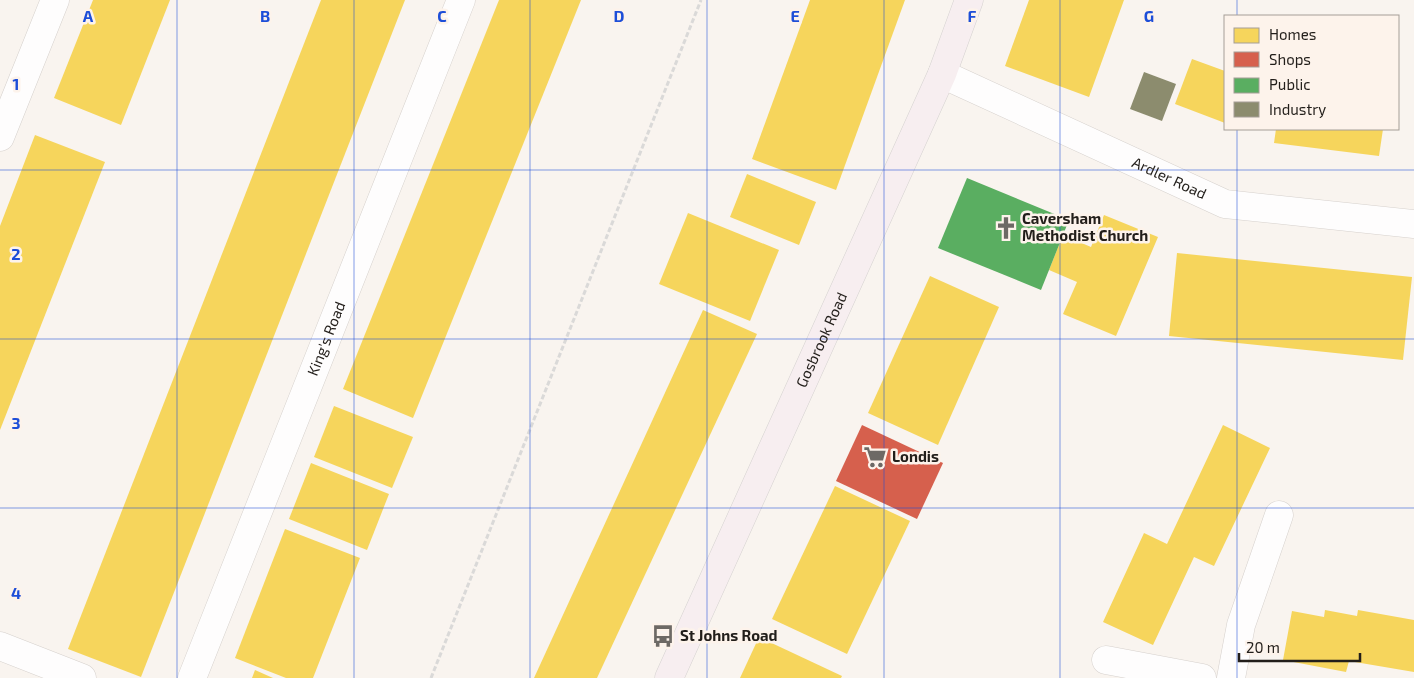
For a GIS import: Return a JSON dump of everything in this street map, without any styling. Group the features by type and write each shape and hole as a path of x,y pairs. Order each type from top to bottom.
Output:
{"main road":[{"name":"Gosbrook Road","path":"669,678 942,74 969,0"}],"street":[{"path":"0,137 55,0"},
{"name":"King's Road","path":"192,678 461,0"},
{"name":"Ardler Road","path":"942,74 1226,204 1414,224"},
{"path":"1231,678 1241,625 1279,515"},
{"path":"0,646 82,678"},
{"path":"1106,660 1202,678"}],"path":[{"path":"431,678 701,0"}],"building: Homes":[{"path":"93,0 170,0 121,125 54,98"},
{"path":"321,0 405,0 141,677 68,649"},
{"path":"499,0 581,0 413,418 343,389"},
{"path":"810,0 905,0 836,190 752,159"},
{"path":"1029,0 1124,0 1089,97 1005,66"},
{"path":"1192,59 1224,71 1224,123 1175,104"},
{"path":"1276,130 1383,130 1379,156 1274,143"},
{"path":"35,135 105,162 0,430 0,226"},
{"path":"747,174 816,202 799,245 730,217"},
{"path":"688,213 779,250 750,321 659,284"},
{"path":"1104,215 1158,237 1116,336 1063,314 1077,282 1049,270 1063,235 1091,247"},
{"path":"1177,253 1412,277 1403,360 1169,336"},
{"path":"930,276 999,307 938,445 868,413"},
{"path":"703,310 757,334 597,678 534,678"},
{"path":"334,406 413,437 392,488 314,457"},
{"path":"1223,425 1270,448 1214,566 1194,557 1153,645 1103,622 1144,533 1167,544"},
{"path":"311,463 389,494 367,550 289,519"},
{"path":"835,486 910,521 847,654 772,619"},
{"path":"285,529 360,558 313,678 286,678 235,658"},
{"path":"1325,610 1357,616 1358,610 1414,620 1414,672 1349,661 1346,672 1283,660 1292,611 1324,617"},
{"path":"759,637 842,676 841,678 740,678"},
{"path":"255,670 273,678 252,678"}],"building: Shops":[{"path":"862,425 943,463 917,519 836,481"}],"building: Public":[{"name":"Caversham Methodist Church","path":"967,178 1069,220 1041,290 938,248"}],"building: Industry":[{"path":"1144,72 1176,84 1162,121 1130,109"}],"place":[{"name":"Caversham Methodist Church","path":"1006,228"},
{"name":"Londis","path":"875,457"},
{"name":"St Johns Road","path":"663,636"}]}
